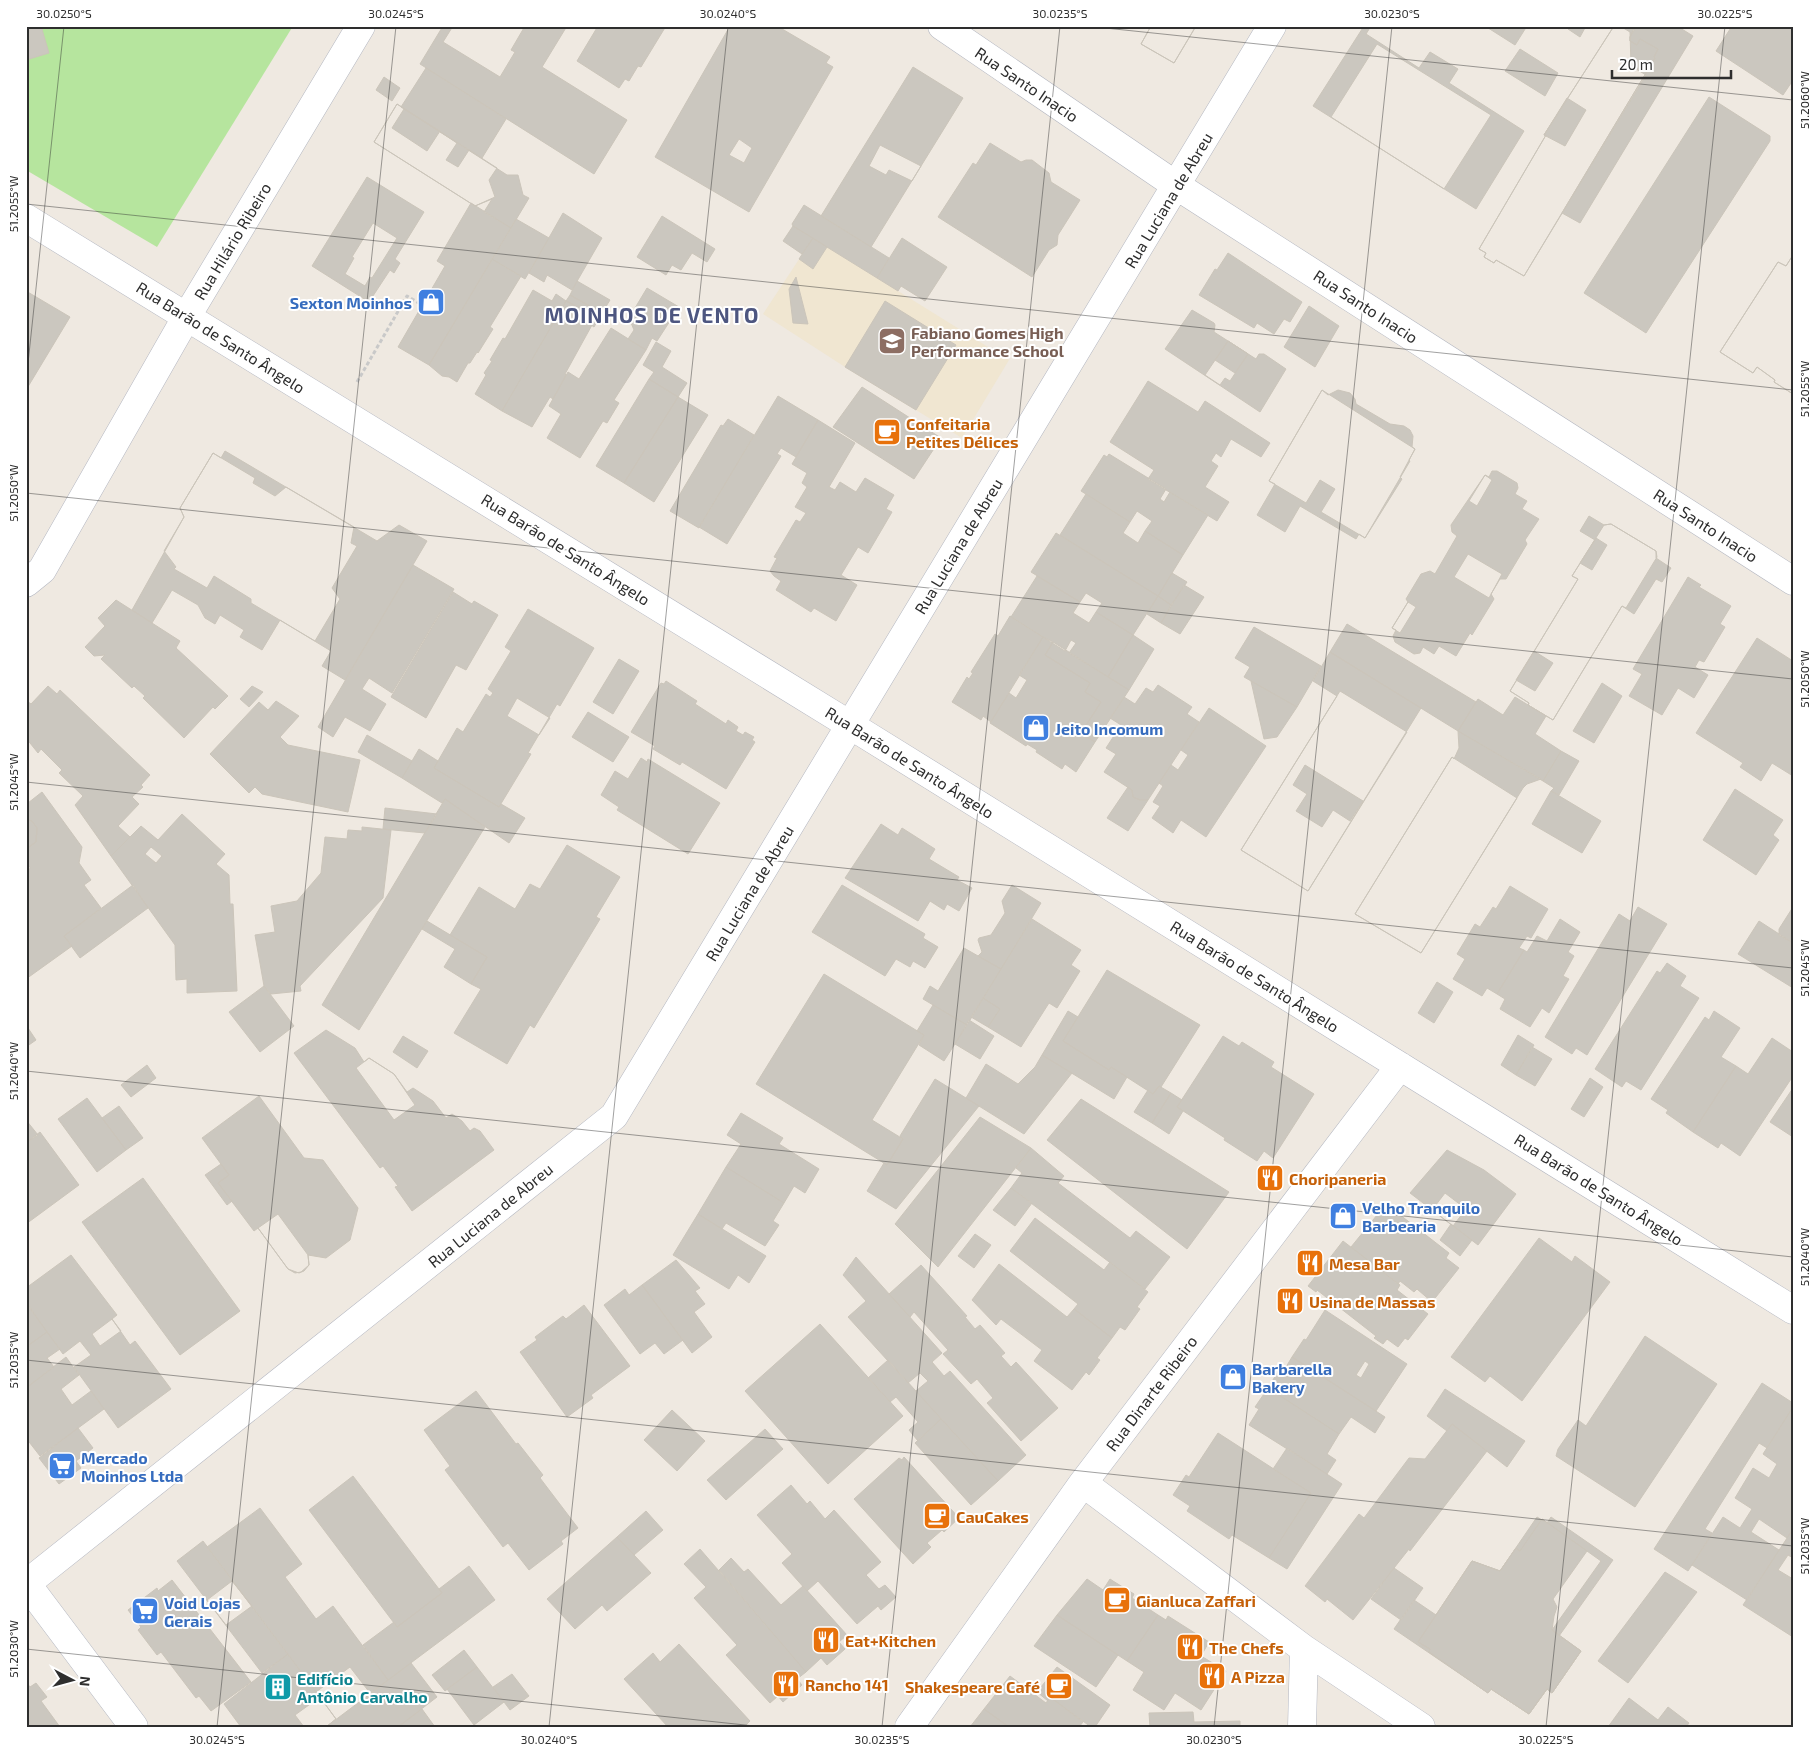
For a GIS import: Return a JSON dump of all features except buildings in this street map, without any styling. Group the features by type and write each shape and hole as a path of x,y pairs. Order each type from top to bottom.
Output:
{"street":[{"name":"Rua Hilário Ribeiro","path":"26,583 42,570 187,316 361,26"},
{"name":"Rua Santo Inacio","path":"942,26 1177,186 1793,581"},
{"name":"Rua Luciana de Abreu","path":"26,1583 614,1116 1272,26"},
{"name":"Rua Barão de Santo Ângelo","path":"26,218 850,725 1793,1310"},
{"name":"Rua Dinarte Ribeiro","path":"909,1727 1082,1483 1400,1066"},
{"path":"1082,1483 1304,1649 1421,1727"},
{"path":"26,1583 134,1727"},
{"path":"1302,1727 1304,1649"}],"path":[{"path":"340,410 407,296 422,305"}],"shaded area":[{"name":"Fabiano Gomes High Performance School","path":"813,238 1009,360 962,438 845,367 763,314"}],"green space":[{"path":"26,26 293,26 157,247 26,170"}],"place":[{"name":"Sexton Moinhos","path":"431,302"},
{"name":"Fabiano Gomes High Performance School","path":"892,341"},
{"name":"Confeitaria Petites Délices","path":"887,432"},
{"name":"Jeito Incomum","path":"1036,728"},
{"name":"Choripaneria","path":"1270,1178"},
{"name":"Velho Tranquilo Barbearia","path":"1343,1216"},
{"name":"Mesa Bar","path":"1310,1263"},
{"name":"Usina de Massas","path":"1290,1301"},
{"name":"Barbarella Bakery","path":"1233,1377"},
{"name":"Mercado Moinhos Ltda","path":"62,1466"},
{"name":"CauCakes","path":"937,1516"},
{"name":"Gianluca Zaffari","path":"1117,1600"},
{"name":"Void Lojas Gerais","path":"145,1611"},
{"name":"Eat+Kitchen","path":"826,1640"},
{"name":"The Chefs","path":"1190,1647"},
{"name":"A Pizza","path":"1212,1676"},
{"name":"Rancho 141","path":"786,1684"},
{"name":"Shakespeare Café","path":"1059,1686"},
{"name":"Edifício Antônio Carvalho","path":"278,1687"}],"district":[{"name":"MOINHOS DE VENTO","path":"652,314"}]}
